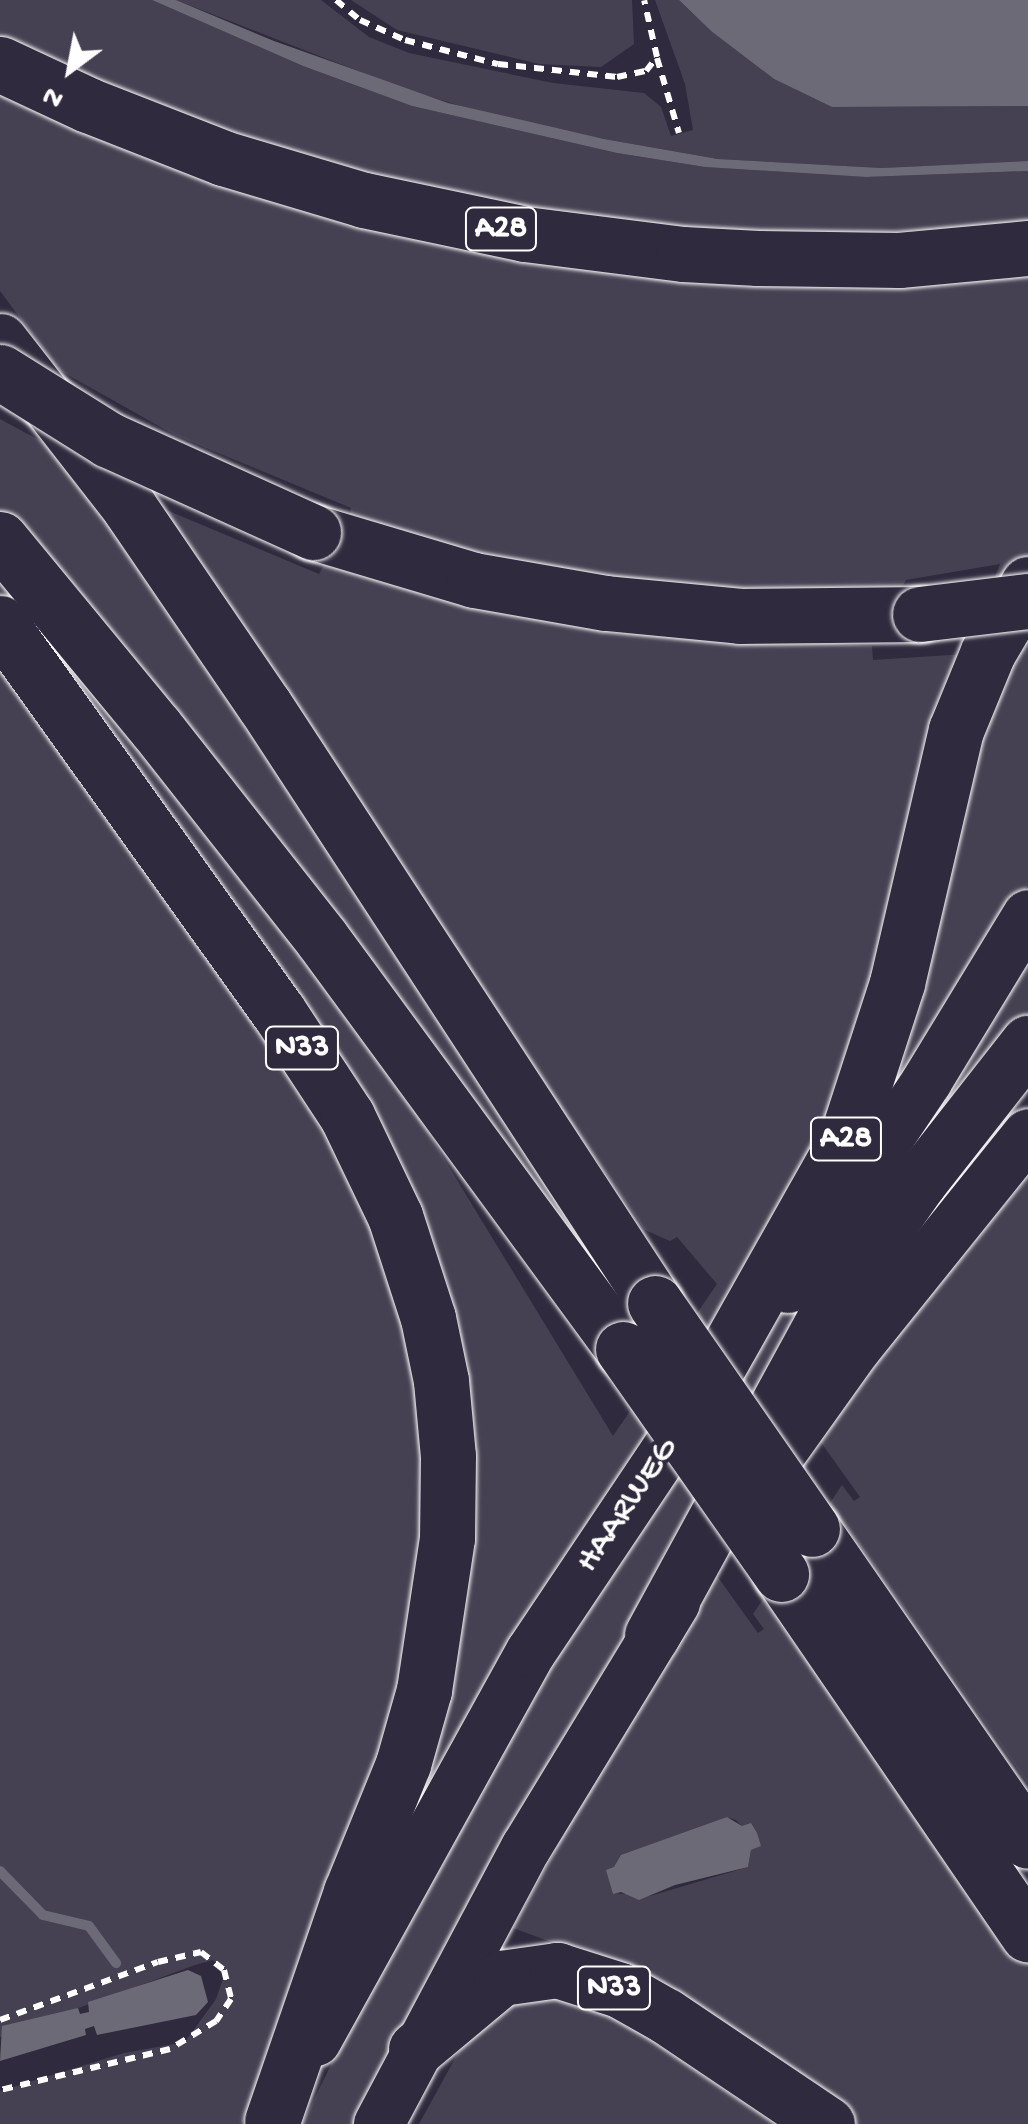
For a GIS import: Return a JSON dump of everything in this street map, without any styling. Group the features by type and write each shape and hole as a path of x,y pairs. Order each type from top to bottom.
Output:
{"highway":[{"name":"A28","path":"0,64 88,106 223,158 364,200 525,234 682,254 758,258 899,260 1028,248"},
{"path":"0,340 129,507 265,706 655,1303 1028,1841"},
{"path":"0,372 108,440 314,532 474,580 606,603 740,616 920,614 1028,601"},
{"name":"N33","path":"0,539 156,728 322,940 623,1349 1028,1935"},
{"name":"A28","path":"703,1394 847,1137 897,983 956,730 988,652 1028,584"},
{"name":"N33","path":"0,623 278,1011 346,1116 394,1216 428,1318 441,1381 448,1456 447,1538 424,1690 403,1764 351,1892 271,2122"},
{"name":"A28","path":"652,1635 831,1307 919,1182 1028,1044"},
{"path":"994,1790 1028,1832"},
{"name":"N33","path":"416,2049 501,1978 557,1970 586,1976 635,1998 827,2124"}],"main road":[{"name":"HAARWEG","path":"271,2122 531,1652 703,1394 782,1296 927,1080 1028,915"},
{"path":"379,2124 516,1865 652,1635 857,1347 1028,1134"}],"path":[{"path":"336,0 382,31 498,64 634,77 646,71 657,56"},
{"path":"644,0 680,133"},
{"path":"0,2020 158,1962 201,1952 224,1970 231,1998 216,2021 170,2049 0,2090"}],"shaded area":[{"path":"0,0 152,0 303,66 412,106 617,153 705,167 866,177 1028,171 1028,223 856,234 715,231 559,216 375,179 209,127 0,39"},
{"path":"152,0 176,0 274,41 448,103 604,139 718,159 882,168 1028,161 1028,171 866,177 705,167 617,153 412,106 303,66"},
{"path":"176,0 321,0 369,37 409,53 553,83 644,93 661,107 671,136 693,130 685,84 655,0 679,0 711,31 774,79 832,107 1028,106 1028,161 882,168 718,159 604,139 493,116 399,87"},
{"path":"351,0 632,0 634,44 601,67 539,64 397,30"},
{"path":"679,0 1028,0 1028,106 832,107 774,79 711,31"},
{"path":"0,84 290,198 1028,265 1028,559 835,1135 409,1823 417,1761 432,1296 0,603 0,567 331,973 613,1436 717,1284 677,1237 670,1241 645,1230 140,499 319,574 324,565 499,611 616,633 872,646 873,660 965,654 1000,564 906,580 894,600 556,580 350,515 351,508 175,435 59,370 0,291"},
{"path":"0,419 74,459 638,1322 0,520"},
{"path":"1028,637 1028,885 944,1026 869,1120 973,722"},
{"path":"0,644 354,1169 420,1357 424,1620 327,1930 242,2124 0,2124 0,2091 124,2053 185,2042 216,1999 224,1976 213,1960 0,2037"},
{"path":"1028,939 1028,1024 356,2124 302,2124 411,1902 499,1743 659,1493 938,1086"},
{"path":"1028,1156 1028,1784 830,1503 842,1485 854,1501 860,1497 815,1434"},
{"path":"717,1576 758,1633 764,1629 753,1614 772,1586 1028,1959 1028,2124 852,2124 562,1946 513,1928 579,1807","holes":["727,1817 736,1820 760,1846 751,1850 748,1867 650,1896 613,1893 614,1867 626,1853 655,1847"]},
{"path":"727,1817 742,1826 751,1823 757,1833 761,1846 751,1850 748,1867 675,1885 639,1900 621,1892 613,1894 606,1870 614,1867 621,1855"},
{"path":"188,1970 201,1976 208,2002 196,2015 97,2035 94,2026 85,2029 86,2035 0,2061 2,2026 78,2008 80,2014 89,2012 88,2002"},
{"path":"550,1996 616,2017 774,2124 419,2124 469,2033 510,2006"}],"waterway":[{"path":"0,1871 43,1915 89,1926 116,1963"}]}
